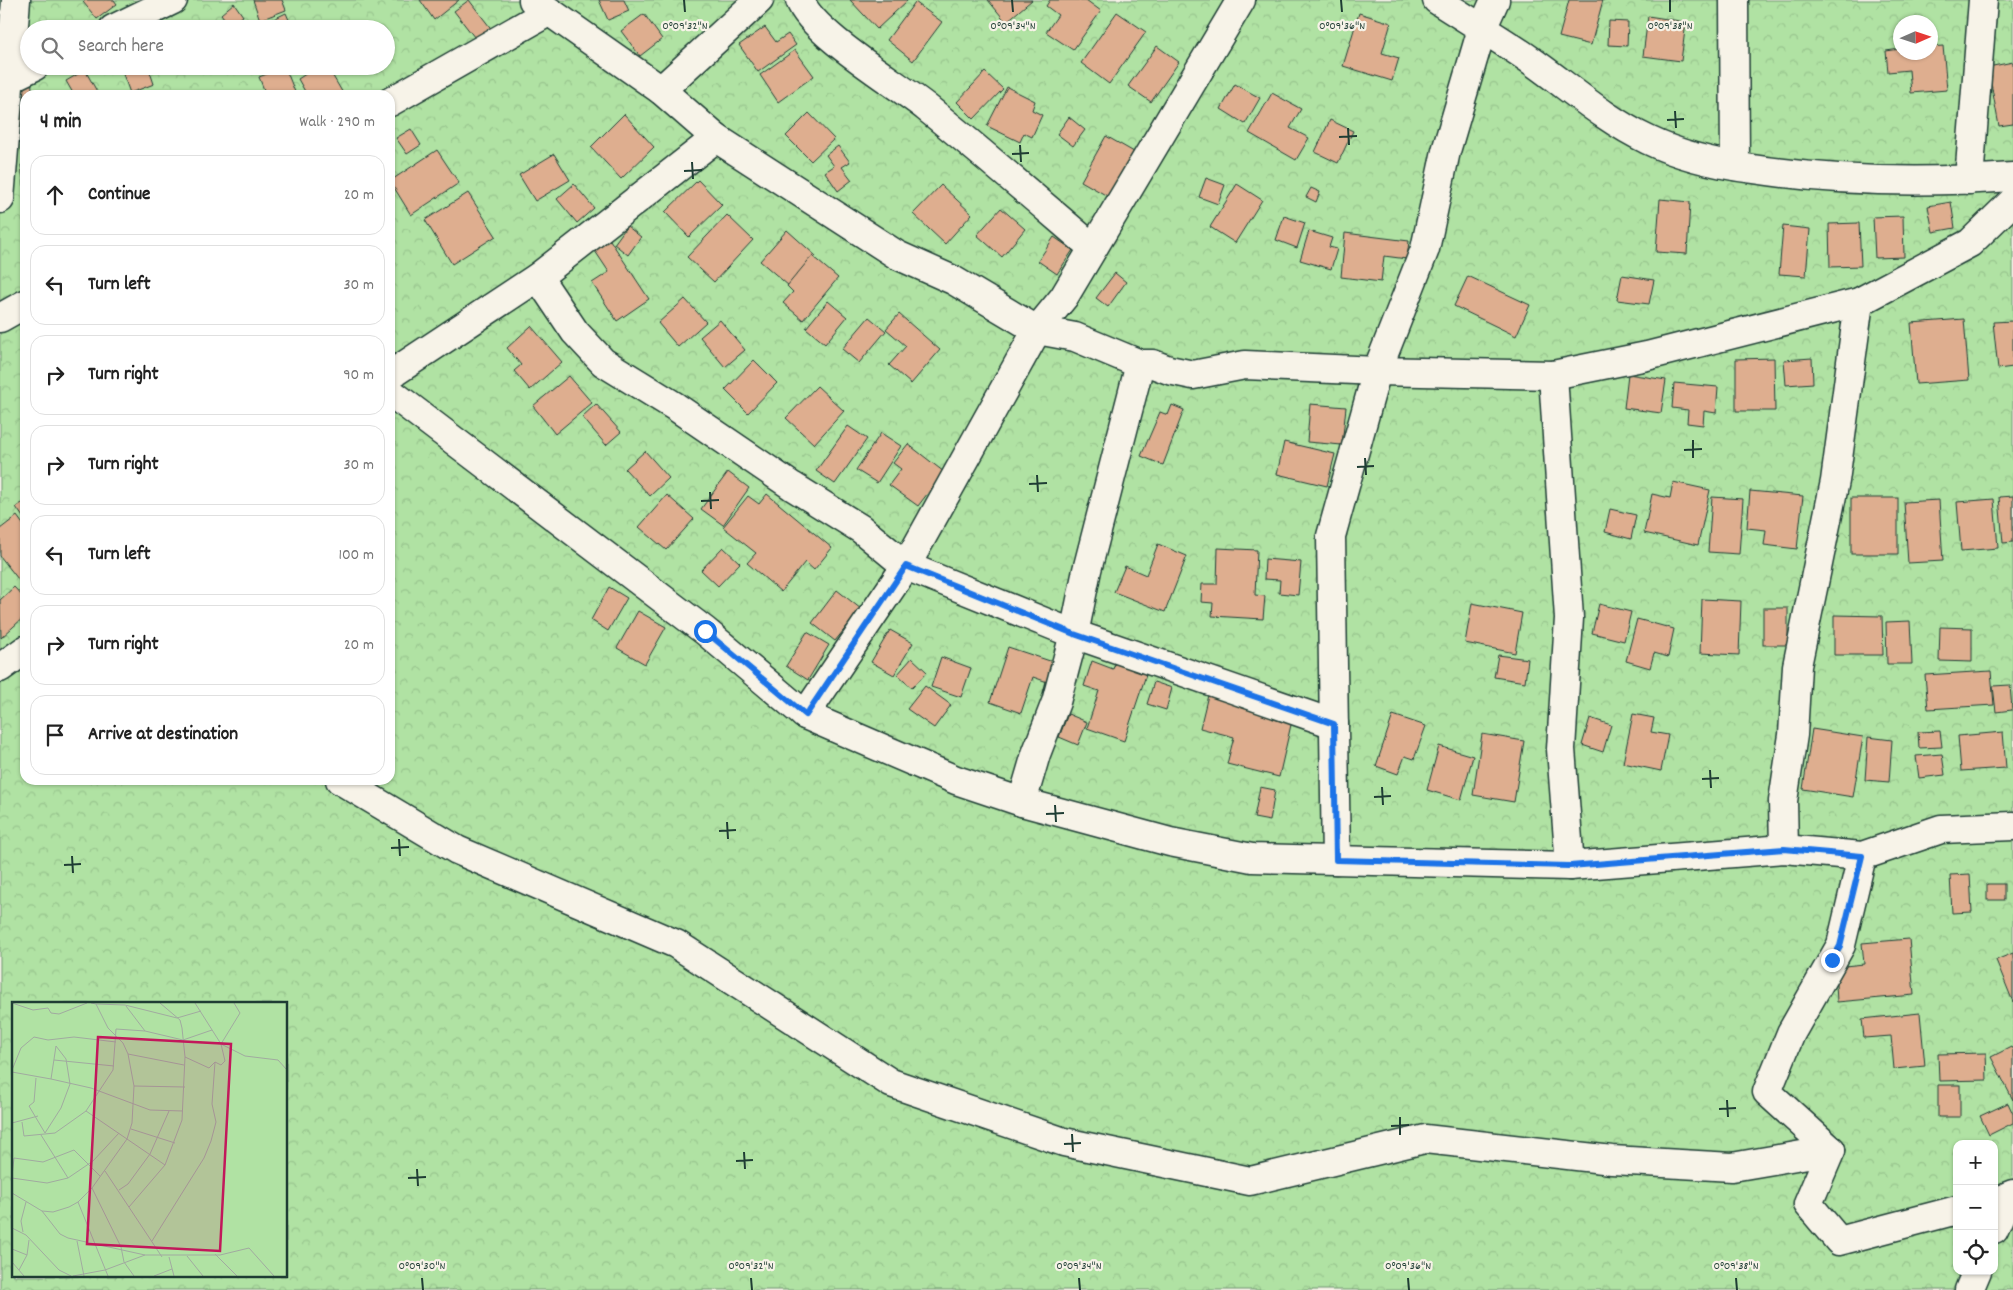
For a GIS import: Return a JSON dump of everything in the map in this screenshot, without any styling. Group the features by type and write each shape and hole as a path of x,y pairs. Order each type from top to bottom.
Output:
{"street":[{"path":"0,199 5,80 16,0"},
{"path":"132,20 173,0"},
{"path":"661,90 759,0"},
{"path":"800,0 803,10 835,41 913,97 983,153 1093,248"},
{"path":"806,715 906,566 1037,330 1064,297 1242,0"},
{"path":"1437,0 1529,59 1601,113 1648,140 1703,160 1784,174 1867,180 1969,180 2013,177"},
{"path":"1336,860 1331,536 1377,372 1425,249 1446,151 1482,29 1496,0"},
{"path":"1734,0 1735,166"},
{"path":"1969,180 1983,0"},
{"path":"395,99 540,6 661,90 716,138 897,255 953,280 1037,330 1075,337 1140,364 1153,364 1169,370 1193,375 1245,365 1377,372 1553,375 1647,356 1859,302 1970,243 2013,200"},
{"path":"5,80 20,73"},
{"path":"395,372 538,277 716,138"},
{"path":"538,277 575,332 603,362 676,407 792,486 861,530 906,566 1074,634 1334,724"},
{"path":"1784,849 1783,801 1794,735 1797,666 1835,481 1859,302"},
{"path":"0,318 20,307"},
{"path":"1022,802 1036,754 1056,702 1074,634 1087,570 1140,364"},
{"path":"1553,375 1568,618 1561,749 1570,866"},
{"path":"395,396 705,631 806,715 956,780 1022,802 1170,842 1252,858 1570,866 1784,849 1862,856 1942,829 2013,826"},
{"path":"0,668 20,654"},
{"path":"348,785 456,850 676,944 891,1083 1064,1142 1250,1181 1426,1139 1612,1160 1732,1167 1831,1150"},
{"path":"1831,1150 1767,1092 1791,1032 1840,946 1862,856"},
{"path":"1831,1150 1808,1204 1840,1241 1953,1211"},
{"path":"1998,1219 2007,1197"},
{"path":"1969,1290 1975,1275"}],"green space":[{"path":"0,0 2013,0 2013,1290 0,1290"}],"building":[{"path":"86,0 114,0 117,4 97,19 83,2"},
{"path":"253,0 282,0 286,10 260,20"},
{"path":"420,0 459,0 434,20"},
{"path":"469,0 493,31 478,42 454,11"},
{"path":"599,0 624,0 629,11 608,20"},
{"path":"850,0 908,0 877,29"},
{"path":"988,0 1032,0 1006,22"},
{"path":"1050,0 1086,0 1101,11 1073,50 1046,32 1058,15 1046,6"},
{"path":"1569,0 1603,0 1591,45 1559,37"},
{"path":"915,2 942,22 913,61 887,40"},
{"path":"234,3 243,16 238,20 226,20 221,14"},
{"path":"1117,12 1146,32 1109,84 1081,63"},
{"path":"286,13 289,20 272,20"},
{"path":"1359,13 1391,23 1382,53 1399,58 1392,81 1343,66"},
{"path":"644,14 662,39 640,56 621,31"},
{"path":"1648,16 1686,22 1681,61 1643,56"},
{"path":"1609,21 1628,22 1627,46 1608,45"},
{"path":"765,27 776,42 788,34 796,45 758,72 739,45"},
{"path":"1157,46 1179,62 1151,102 1128,86"},
{"path":"1938,46 1943,46 1947,90 1911,93 1909,70 1888,72 1886,51 1893,50 1893,60 1938,60"},
{"path":"795,50 814,76 778,102 760,75"},
{"path":"2013,62 2013,124 1999,126 1988,67"},
{"path":"985,72 1003,89 974,119 957,102"},
{"path":"76,75 88,75 96,90 71,90 66,81"},
{"path":"123,75 151,75 154,84 138,90 129,90"},
{"path":"264,75 288,75 294,90 264,90 259,77"},
{"path":"304,75 332,75 341,90 304,90 298,79"},
{"path":"31,80 32,90 20,90 20,128 13,83"},
{"path":"1235,84 1260,98 1245,124 1221,109"},
{"path":"1007,87 1035,101 1032,110 1042,115 1032,137 1024,133 1020,142 987,126"},
{"path":"1272,93 1301,109 1290,128 1309,138 1296,160 1249,133"},
{"path":"809,113 834,139 811,161 786,136"},
{"path":"624,114 654,147 621,179 591,147"},
{"path":"1069,117 1085,130 1073,146 1057,134"},
{"path":"1330,120 1353,131 1338,163 1315,152"},
{"path":"411,129 421,145 407,154 396,138"},
{"path":"1106,136 1134,152 1109,197 1081,181"},
{"path":"838,146 850,162 842,167 852,180 838,191 825,172 834,166 826,155"},
{"path":"437,150 459,183 411,215 395,189 395,178"},
{"path":"554,154 570,180 535,201 519,175"},
{"path":"1206,178 1225,185 1218,204 1199,197"},
{"path":"698,180 722,205 689,237 665,212"},
{"path":"574,184 594,208 577,223 557,199"},
{"path":"1237,184 1262,200 1235,243 1210,227"},
{"path":"941,185 972,214 945,244 913,214"},
{"path":"1311,188 1320,192 1316,202 1306,197"},
{"path":"468,193 496,236 452,264 425,220"},
{"path":"1660,199 1690,202 1687,254 1656,252"},
{"path":"1951,202 1955,228 1933,232 1928,206"},
{"path":"1001,208 1025,229 1002,257 977,235"},
{"path":"727,215 753,240 714,282 687,257"},
{"path":"1284,216 1305,223 1297,248 1276,240"},
{"path":"1903,216 1904,257 1875,258 1873,217"},
{"path":"1859,223 1861,266 1830,267 1829,224"},
{"path":"627,226 641,237 628,255 614,244"},
{"path":"1783,226 1810,229 1806,276 1779,274"},
{"path":"787,230 816,256 789,286 760,261"},
{"path":"1309,231 1332,238 1329,247 1337,249 1331,269 1300,260"},
{"path":"1345,233 1409,241 1407,259 1384,256 1381,282 1341,277"},
{"path":"1054,237 1073,250 1057,274 1038,261"},
{"path":"610,240 649,299 617,321 592,283 609,272 595,251"},
{"path":"812,256 838,278 803,320 783,303 793,292 787,286"},
{"path":"1115,273 1126,282 1108,307 1096,298"},
{"path":"1622,275 1654,280 1649,304 1617,300"},
{"path":"1468,276 1530,305 1516,336 1454,306"},
{"path":"685,299 706,322 678,347 658,323"},
{"path":"828,301 847,317 825,344 806,328"},
{"path":"899,314 940,350 911,384 889,365 906,346 886,329"},
{"path":"869,317 886,331 859,363 842,349"},
{"path":"1964,319 1969,380 1916,384 1911,323"},
{"path":"720,320 745,350 725,367 700,337"},
{"path":"2013,321 2013,367 1998,369 1993,322"},
{"path":"531,326 562,362 530,390 514,371 521,365 507,348"},
{"path":"1774,358 1775,411 1736,411 1736,359"},
{"path":"1812,358 1813,383 1786,385 1784,360"},
{"path":"754,360 777,383 748,413 725,390"},
{"path":"1628,374 1666,380 1661,413 1624,408"},
{"path":"569,376 592,403 555,434 533,406"},
{"path":"1674,383 1718,387 1716,413 1704,411 1703,425 1687,423 1688,410 1672,408"},
{"path":"817,386 844,411 814,444 786,418"},
{"path":"596,404 621,432 606,445 582,417"},
{"path":"1310,404 1346,407 1342,445 1307,442"},
{"path":"1172,405 1184,410 1163,465 1141,456 1160,412 1168,415"},
{"path":"848,426 867,439 835,484 816,471"},
{"path":"881,433 901,446 877,483 856,470"},
{"path":"1284,442 1335,454 1327,486 1277,474"},
{"path":"908,444 944,472 918,506 889,485 901,469 893,463"},
{"path":"645,451 669,478 650,496 625,469"},
{"path":"728,472 749,488 723,525 701,509"},
{"path":"1673,482 1710,490 1698,545 1644,533 1652,494 1670,498"},
{"path":"1750,491 1803,496 1797,549 1764,545 1766,530 1747,528"},
{"path":"767,494 832,548 814,570 805,562 781,592 747,563 756,553 723,527 748,496 759,504"},
{"path":"667,495 694,519 666,550 639,527"},
{"path":"2013,496 2013,542 2003,543 1999,497"},
{"path":"1712,497 1743,499 1739,554 1708,552"},
{"path":"1851,498 1898,498 1898,554 1851,554"},
{"path":"1994,499 1998,548 1961,551 1957,502"},
{"path":"1939,500 1943,561 1908,563 1904,502"},
{"path":"20,504 20,513 16,507"},
{"path":"1610,509 1636,515 1631,539 1605,532"},
{"path":"17,516 20,520 20,582 0,556 0,529"},
{"path":"1158,544 1187,556 1165,612 1114,592 1125,566 1146,575"},
{"path":"723,547 740,563 718,586 701,570"},
{"path":"1218,548 1257,550 1255,595 1265,596 1263,619 1212,616 1213,603 1201,602 1202,584 1217,584"},
{"path":"1265,559 1301,562 1298,595 1279,593 1280,580 1264,579"},
{"path":"14,587 20,594 20,621 1,638 0,600"},
{"path":"609,587 627,598 608,631 591,620"},
{"path":"837,590 861,609 835,641 812,623"},
{"path":"1702,599 1741,601 1739,655 1700,653"},
{"path":"1472,603 1522,613 1515,653 1465,643"},
{"path":"1599,604 1631,612 1624,641 1592,633"},
{"path":"1763,608 1788,608 1788,645 1763,645"},
{"path":"638,611 666,627 645,664 617,648"},
{"path":"1834,615 1882,616 1883,655 1834,655"},
{"path":"1637,619 1674,629 1668,657 1654,653 1650,668 1626,661"},
{"path":"1910,621 1912,664 1887,664 1886,622"},
{"path":"1940,627 1972,628 1972,662 1939,661"},
{"path":"890,630 913,643 894,675 871,662"},
{"path":"807,632 829,645 808,680 786,666"},
{"path":"1008,647 1062,665 1056,685 1033,677 1021,713 990,702"},
{"path":"1498,655 1528,659 1525,682 1494,677"},
{"path":"941,657 971,668 961,697 931,687"},
{"path":"912,658 927,672 912,688 897,675"},
{"path":"1117,659 1148,669 1124,741 1087,728 1099,691 1084,686 1092,661 1113,669"},
{"path":"1991,671 1994,705 1928,709 1925,675"},
{"path":"1154,682 1172,688 1166,710 1147,704"},
{"path":"2010,685 2012,710 1996,712 1993,686"},
{"path":"925,686 951,705 934,728 907,709"},
{"path":"1208,695 1293,716 1279,777 1227,764 1234,737 1200,728"},
{"path":"1068,714 1087,722 1078,745 1059,737"},
{"path":"1633,714 1654,718 1651,732 1668,735 1661,771 1623,763"},
{"path":"1393,715 1426,726 1414,759 1405,756 1398,774 1376,766"},
{"path":"1590,718 1611,725 1603,752 1582,745"},
{"path":"1812,729 1863,737 1853,797 1803,789"},
{"path":"1940,731 1942,747 1919,748 1918,732"},
{"path":"2003,732 2006,768 1961,771 1958,736"},
{"path":"1482,734 1524,741 1514,802 1473,795"},
{"path":"1868,737 1892,740 1889,782 1865,780"},
{"path":"1439,746 1473,756 1461,800 1427,790"},
{"path":"1942,754 1945,775 1919,778 1916,756"},
{"path":"1260,787 1275,790 1270,821 1254,818"},
{"path":"1970,874 1972,912 1952,913 1950,875"},
{"path":"1987,884 2004,884 2004,900 1987,900"},
{"path":"1909,939 1914,995 1837,1002 1835,967 1864,964 1862,943"},
{"path":"2013,953 2013,1002 1996,960"},
{"path":"1920,1013 1925,1066 1894,1069 1891,1036 1864,1038 1862,1019"},
{"path":"2011,1047 2013,1050 2013,1100 1991,1057"},
{"path":"1986,1053 1987,1080 1939,1081 1938,1054"},
{"path":"1938,1085 1960,1085 1960,1117 1938,1117"},
{"path":"2008,1103 2013,1114 2013,1123 1989,1135 1980,1116"}],"route":[{"path":"705,631 806,715 906,566 1074,634 1334,724 1336,860 1570,866 1784,849 1862,856 1840,946 1832,960"}]}
